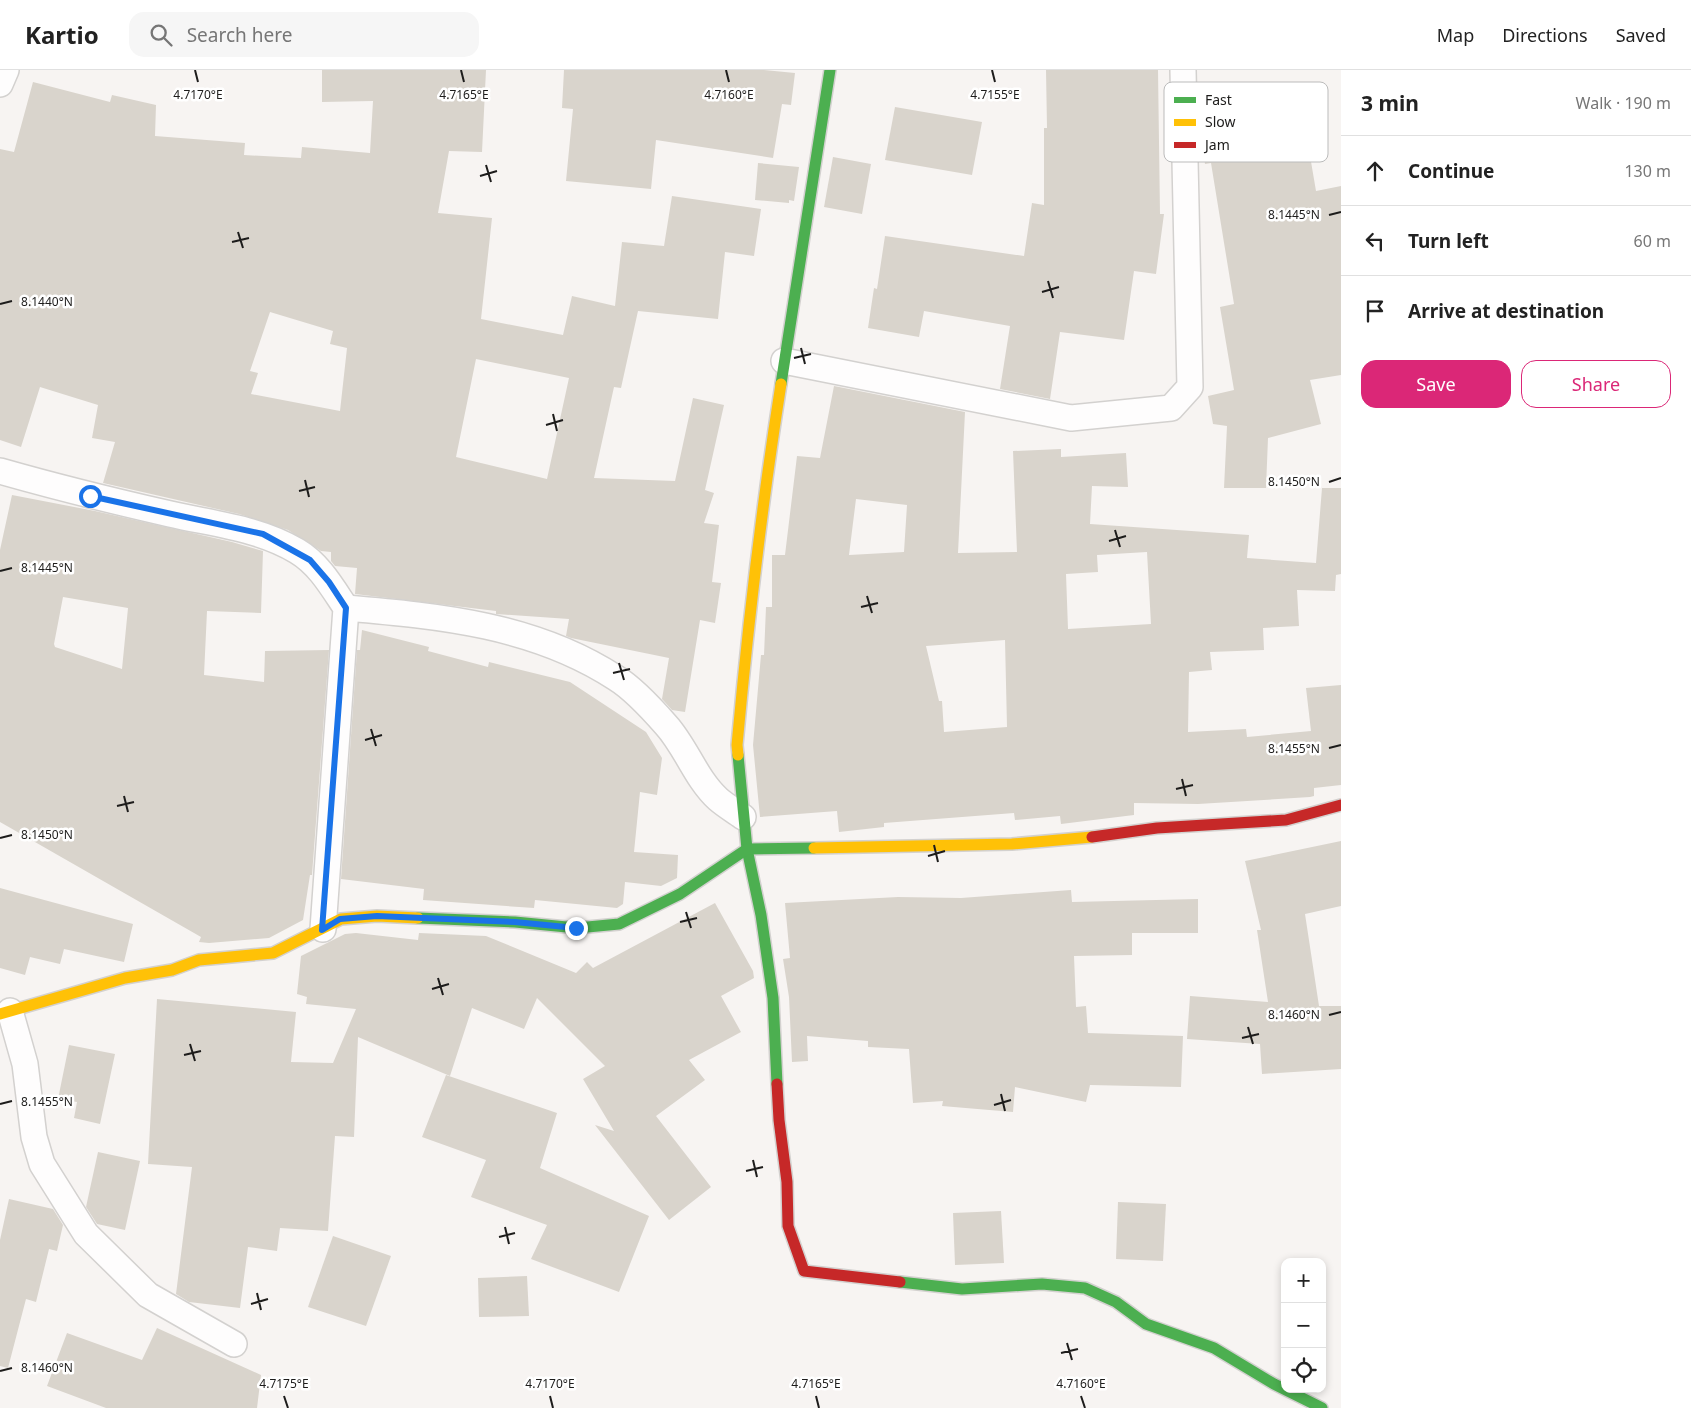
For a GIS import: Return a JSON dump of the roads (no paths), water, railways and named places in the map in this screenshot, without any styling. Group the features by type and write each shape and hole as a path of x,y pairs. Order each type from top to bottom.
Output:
{"street":[{"path":"0,84 6,70"},
{"path":"830,70 764,493 737,745 747,849 761,915 774,998 779,1120 787,1182 788,1226 804,1271 962,1289 1042,1284 1085,1288 1116,1302 1146,1324 1214,1348 1274,1384 1322,1408"},
{"path":"784,360 1071,418 1171,408 1190,386 1185,162"},
{"path":"0,471 90,496 263,534 310,560 329,582 346,608 322,930"},
{"path":"346,608 452,619 501,628 544,642 591,663 618,679 666,725 718,799 744,817"},
{"path":"234,1344 148,1295 86,1234 42,1164 34,1138 25,1064 5,1012 125,978 172,970 199,960 273,953 322,930 340,919 377,916 515,922 576,928 619,924 680,894 747,849 1012,844 1085,838 1157,828 1286,820 1341,805"}]}
